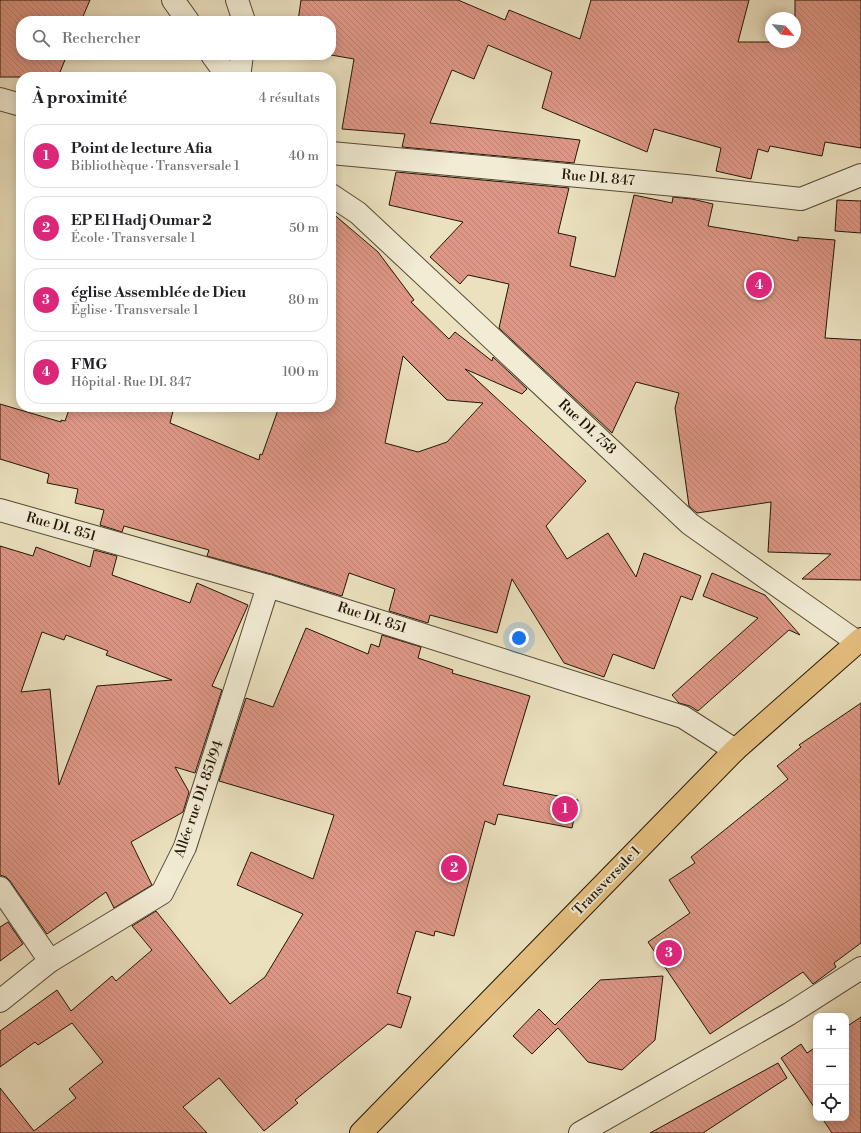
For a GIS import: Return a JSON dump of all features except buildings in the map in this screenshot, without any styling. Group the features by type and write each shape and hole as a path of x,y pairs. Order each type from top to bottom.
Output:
{"main road":[{"name":"Transversale 1","path":"361,1133 735,750 859,641"}],"street":[{"path":"173,0 184,16"},
{"path":"237,0 242,16"},
{"path":"216,60 224,72"},
{"path":"240,72 241,60"},
{"path":"0,99 16,104"},
{"name":"Rue DI. 847","path":"336,153 686,186 801,199 861,175"},
{"name":"Rue DI. 758","path":"336,198 358,213 690,524 859,641"},
{"name":"Rue DI. 851","path":"0,510 268,586 683,717 735,750"},
{"name":"Allée rue DI. 851/94","path":"0,1001 50,961 162,893 185,847 268,586"},
{"path":"0,888 50,961"},
{"path":"580,1133 789,1014 861,968"}],"place":[{"name":"FMG","path":"759,285"},
{"name":"Point de lecture Afia","path":"565,809"},
{"name":"EP El Hadj Oumar 2","path":"454,868"},
{"name":"église Assemblée de Dieu","path":"669,953"}]}
